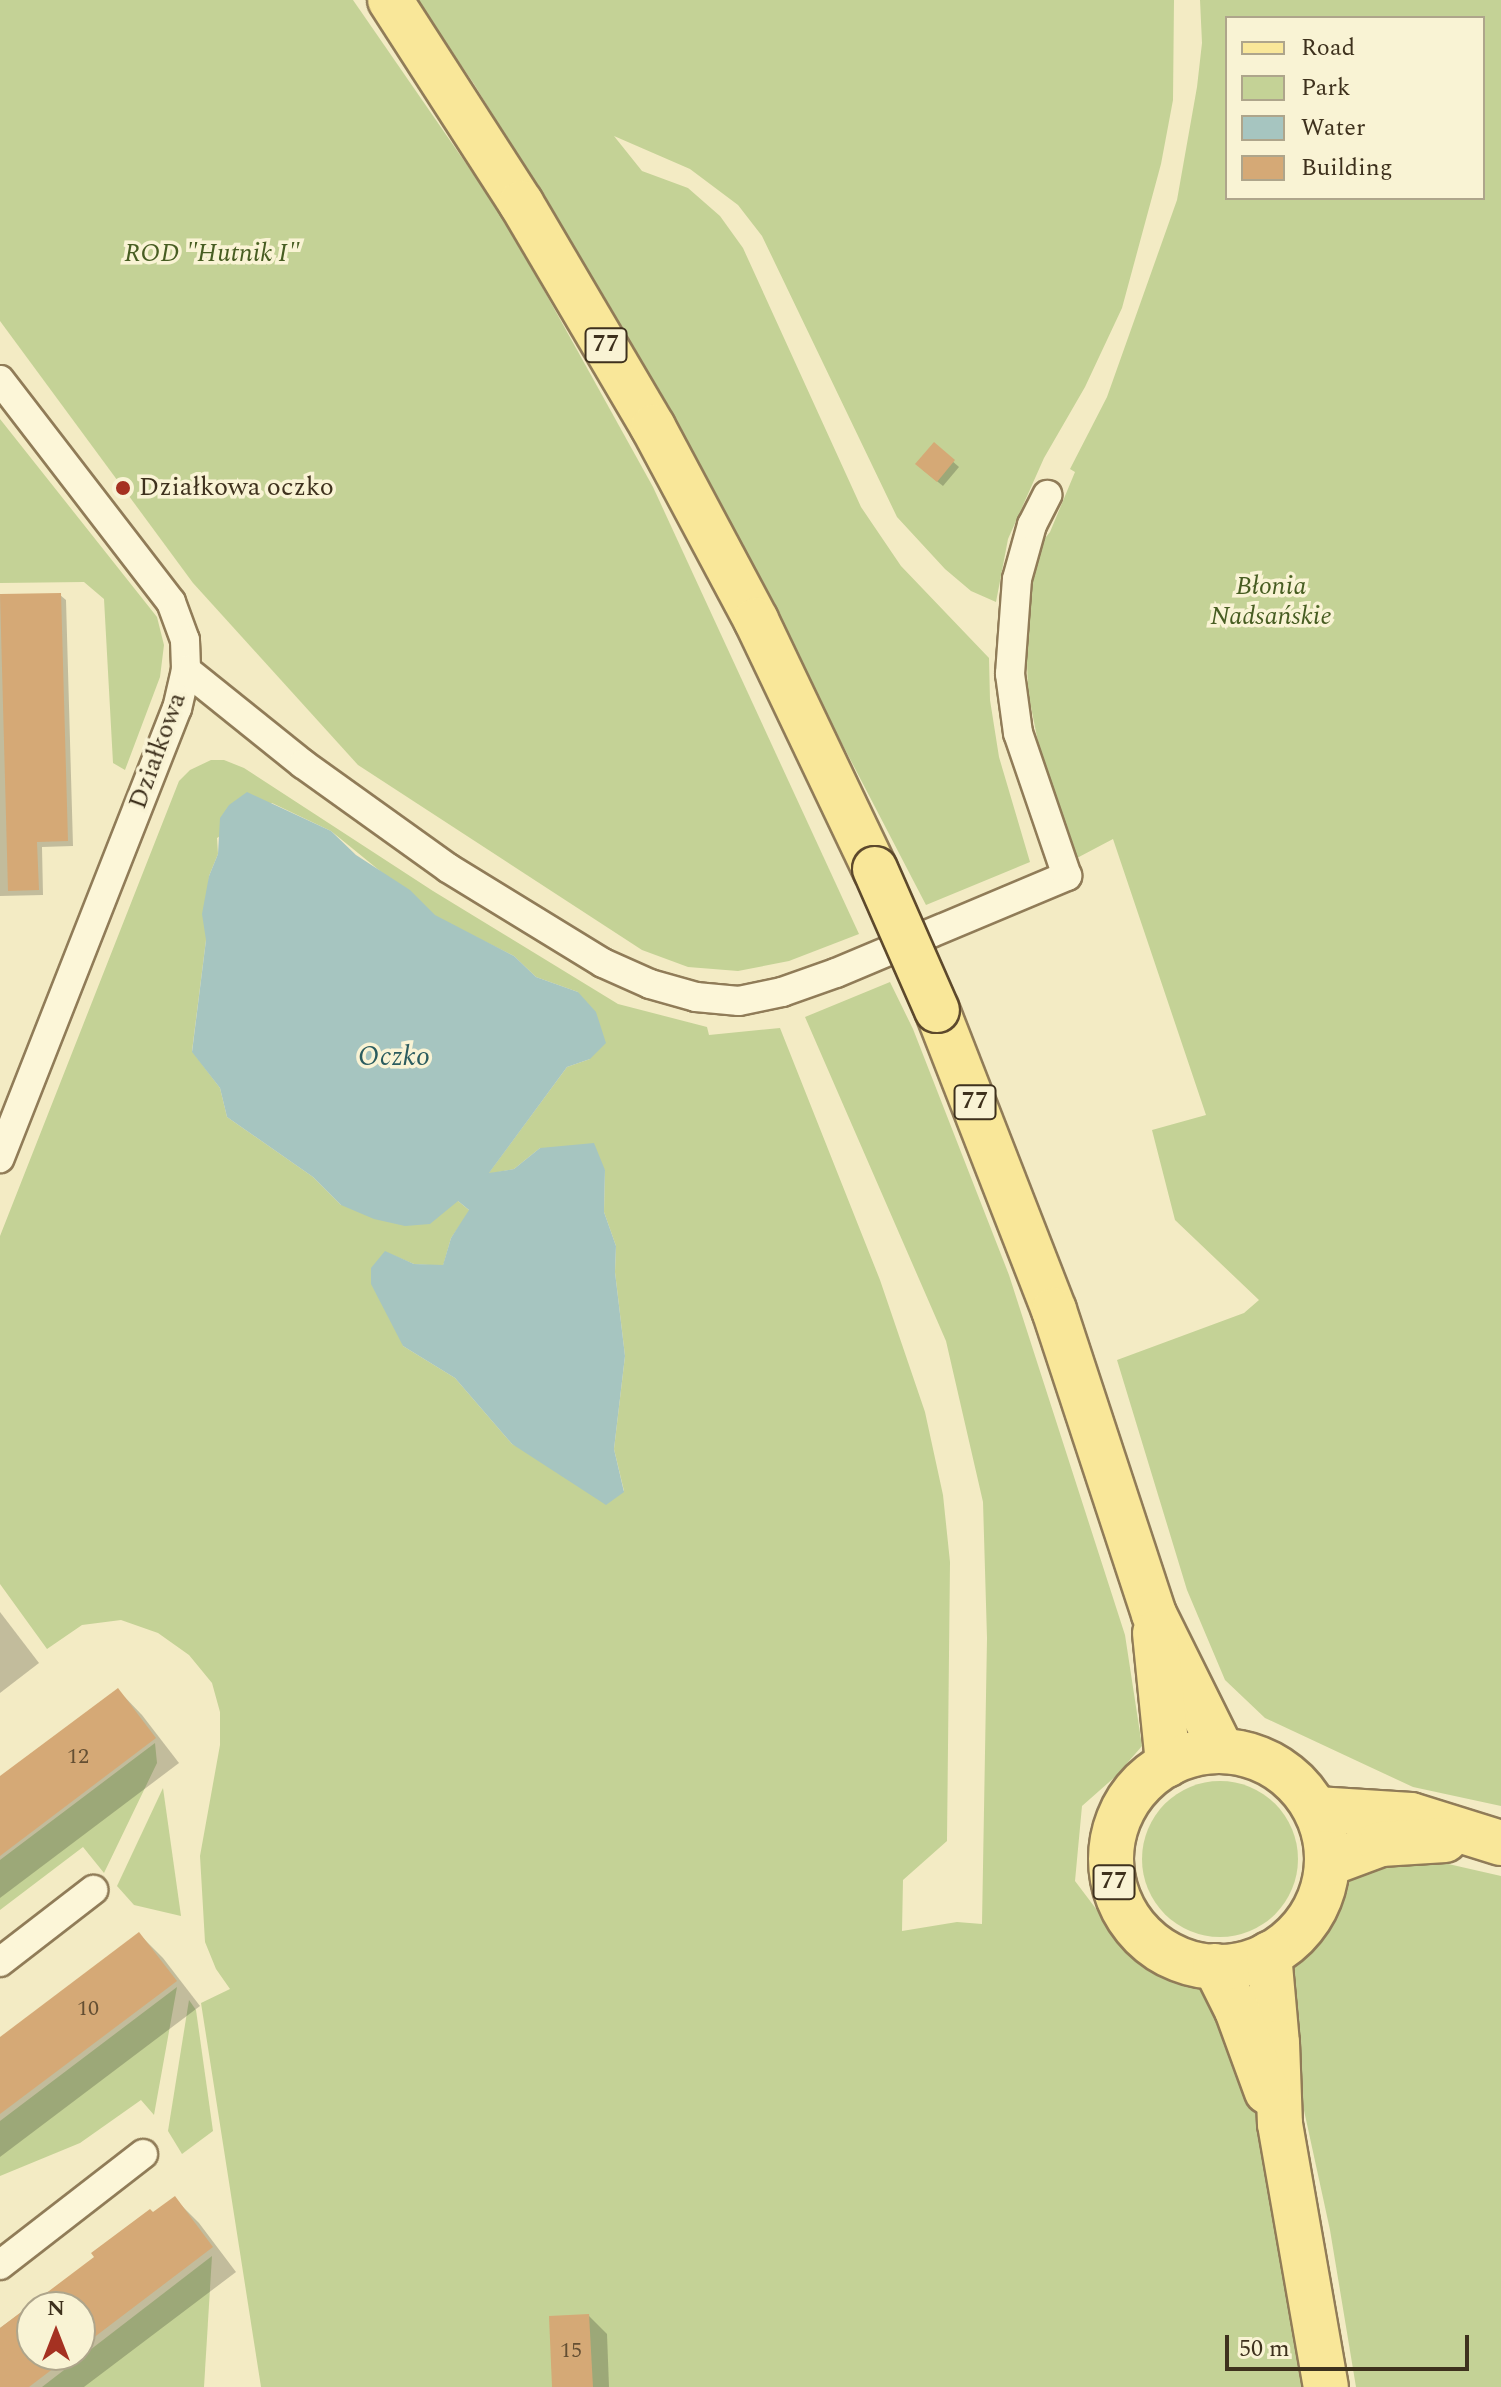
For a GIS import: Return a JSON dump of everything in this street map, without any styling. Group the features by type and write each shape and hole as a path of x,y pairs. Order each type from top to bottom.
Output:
{"main road":[{"name":"77","path":"390,0 528,213 647,417 756,620 875,869 937,1010 1054,1310 1154,1614 1222,1751"},
{"name":"77","path":"1154,1614 1168,1764"},
{"name":"77","path":"1222,1751 1247,1754 1282,1771 1301,1788 1316,1809 1325,1836 1327,1864 1319,1900 1307,1922 1290,1941 1269,1954 1243,1964 1215,1966 1187,1962 1150,1942 1124,1909 1114,1883 1113,1841 1121,1814 1146,1780 1168,1764 1194,1754 1222,1751"},
{"path":"1316,1809 1411,1815 1496,1842"},
{"path":"1327,1864 1361,1849 1395,1841 1496,1842"},
{"path":"1269,1954 1280,2124 1326,2387"},
{"path":"1215,1966 1237,2010 1280,2124"}],"street":[{"name":"Działkowa","path":"0,380 171,602 185,640 186,670 177,708 0,1158"},
{"path":"186,670 303,764 448,868 603,963 650,984 696,997 739,1001 836,973 1067,876 1018,733 1010,674 1017,579 1032,525 1047,495"},
{"path":"0,1962 93,1890"},
{"path":"0,2265 143,2154"}],"green space":[{"name":"ROD \"Hutnik I\"","path":"0,0 353,0 505,220 653,487 859,934 789,961 738,971 688,967 642,950 358,765 193,583 0,321"},
{"path":"417,0 1174,0 1173,100 1161,164 1122,308 1085,387 1044,458 1008,539 996,602 971,591 945,569 897,517 762,236 738,205 690,169 614,136 642,171 688,188 720,216 743,248 861,507 901,566 989,658 990,700 999,757 1030,862 926,905 733,534 558,221 474,84"},
{"name":"Błonia Nadsańskie","path":"1200,0 1501,0 1501,1806 1413,1787 1265,1718 1225,1680 1187,1590 1117,1360 1244,1313 1259,1300 1175,1220 1152,1130 1206,1115 1113,839 1077,858 1042,762 1028,692 1026,629 1038,547 1050,532 1075,472 1070,469 1107,397 1177,200 1202,43"},
{"path":"0,419 157,617 164,645 160,677 125,770 113,763 104,599 84,582 0,583"},
{"path":"211,760 224,760 244,768 433,891 618,1004 707,1027 709,1035 780,1028 880,1280 925,1412 943,1495 950,1562 947,1841 903,1880 902,1931 957,1922 982,1924 987,1638 983,1502 946,1341 805,1017 890,982 913,1029 1009,1275 1125,1635 1142,1746 1116,1776 1082,1806 1075,1881 1106,1922 1131,1921 1162,1950 1201,1965 1250,2051 1314,2387 261,2387 201,2003 230,1989 216,1969 205,1942 200,1856 220,1745 220,1712 212,1683 189,1655 158,1633 121,1620 82,1625 47,1649 0,1584 0,1236 179,781 190,770","holes":["272,803 331,831 439,919 514,956 536,977 578,992 590,1059 567,1067 488,1174 514,1169 540,1148 605,1170 604,1212 616,1246 615,1272 625,1356 614,1449 624,1491 512,1444 455,1378 403,1346 385,1252 414,1264 443,1266 451,1238 470,1211 458,1201 341,1205 313,1177 227,1117 220,1088 192,1051 206,940 209,876 218,854 217,838"]},
{"path":"155,1743 157,1763 104,1873 83,1847 0,1910 0,1860"},
{"path":"1220,1781 1250,1787 1275,1804 1292,1829 1298,1859 1292,1889 1275,1914 1250,1931 1220,1937 1190,1931 1165,1914 1148,1889 1142,1859 1148,1829 1165,1804 1190,1787"},
{"path":"163,1788 181,1916 134,1905 117,1886"},
{"path":"1422,1858 1501,1876 1501,2387 1356,2387 1330,2230 1280,2000 1286,1973 1324,1923 1350,1879 1364,1866"},
{"path":"177,1987 154,2115 141,2100 80,2143 0,2176 0,2121"},
{"path":"189,2000 196,2010 213,2131 182,2154 168,2131"},
{"path":"212,2256 204,2387 42,2387 63,2371 96,2371 96,2345"}],"water":[{"name":"Oczko","path":"247,792 331,831 356,855 410,890 435,915 514,956 536,977 578,992 596,1012 606,1043 590,1059 567,1067 489,1173 514,1169 540,1148 594,1143 605,1170 604,1212 616,1246 615,1272 625,1356 614,1449 624,1492 606,1505 512,1444 455,1378 403,1346 371,1284 371,1268 385,1251 414,1264 443,1265 451,1238 469,1210 458,1201 430,1224 405,1226 374,1219 341,1205 313,1177 227,1117 220,1088 192,1052 206,940 202,914 209,876 218,854 220,818 229,805"}],"building":[{"path":"934,442 955,460 937,482 915,464"},
{"path":"61,593 68,841 37,842 39,890 8,891 0,594"},
{"path":"118,1688 156,1738 0,1856 0,1776"},
{"path":"139,1932 177,1981 0,2114 0,2037"},
{"path":"175,2196 213,2247 96,2336 96,2291 49,2291 94,2257 91,2253 150,2209 153,2212"},
{"path":"589,2314 593,2387 552,2387 549,2316"},
{"path":"16,2316 16,2371 50,2371 29,2387 0,2387 0,2328"}],"place":[{"name":"Działkowa oczko","path":"123,488"}]}
